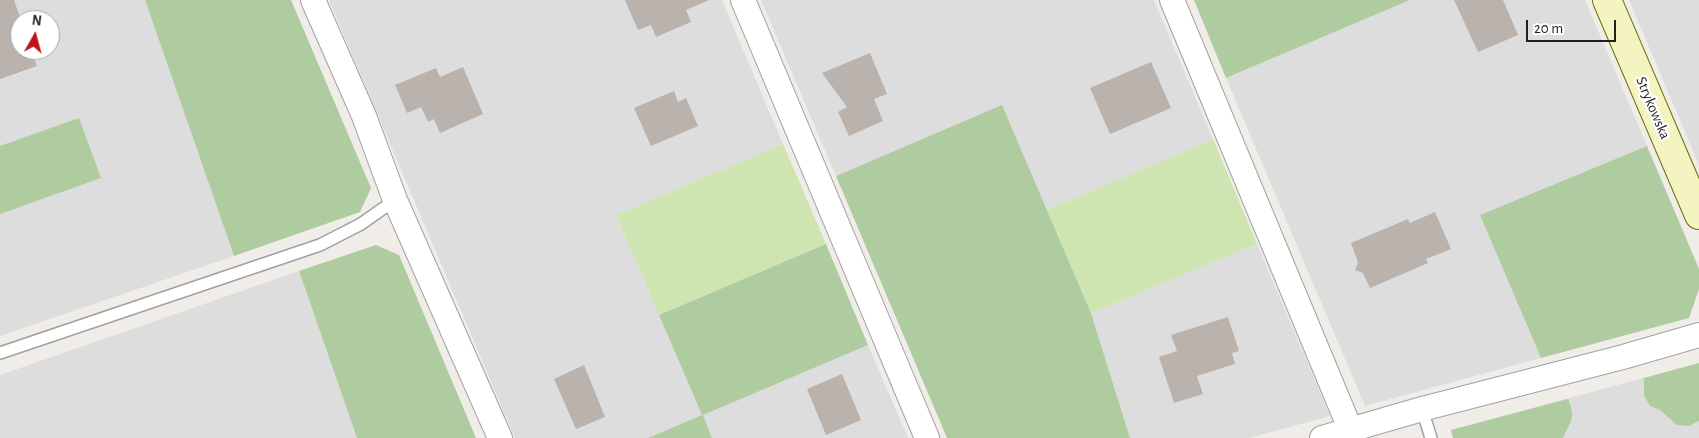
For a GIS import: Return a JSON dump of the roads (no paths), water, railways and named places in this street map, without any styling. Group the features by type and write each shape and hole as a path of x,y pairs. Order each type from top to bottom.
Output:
{"street":[{"path":"313,0 364,116 395,200 500,438"},
{"path":"743,0 926,438"},
{"path":"1172,0 1350,431"},
{"name":"Strykowska","path":"1607,0 1699,215"},
{"path":"1322,438 1422,409 1624,357 1699,335"}],"lane":[{"path":"0,353 320,245 361,224 395,200"},
{"path":"1422,409 1431,438"}]}
